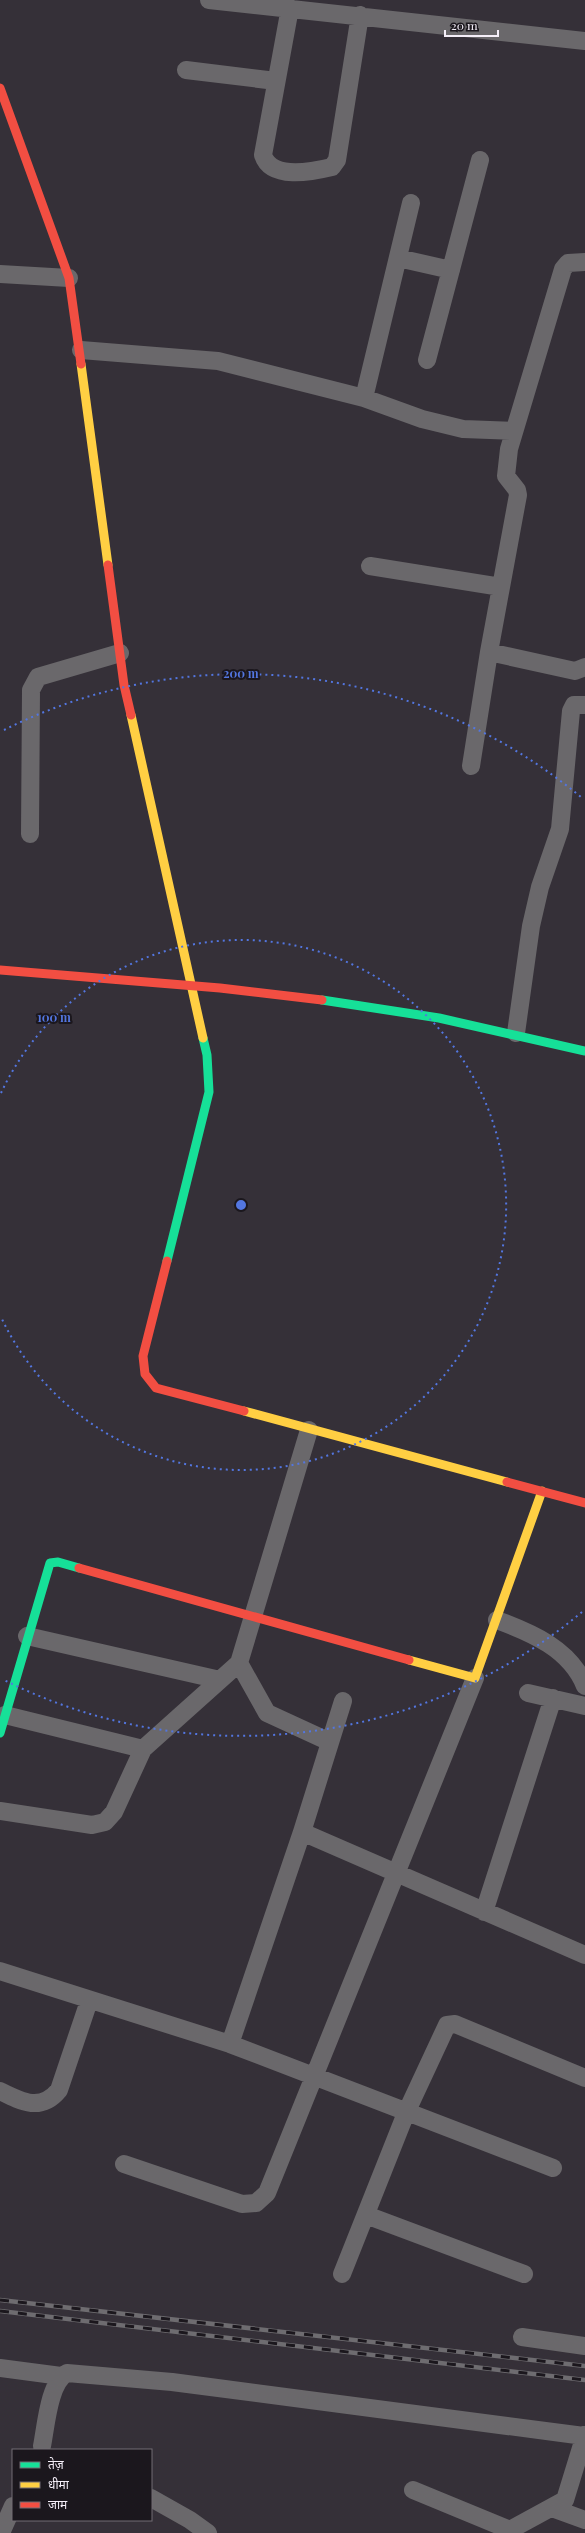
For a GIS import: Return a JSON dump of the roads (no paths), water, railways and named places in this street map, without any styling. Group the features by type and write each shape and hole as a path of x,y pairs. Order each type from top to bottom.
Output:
{"main road":[{"path":"0,88 69,278 80,350 124,685 190,987 207,1055 209,1092 205,1114 143,1356 145,1374 148,1382 156,1388 585,1503"},
{"path":"0,970 190,987 351,1004 516,1033 585,1051"},
{"path":"0,1733 47,1571 50,1563 58,1562 475,1678 542,1491"}],"street":[{"path":"209,0 286,5 360,16 585,41"},
{"path":"286,5 276,81 263,155 265,162 277,171 319,170 332,167 337,160 360,16"},
{"path":"186,70 276,81"},
{"path":"427,360 480,160"},
{"path":"364,398 411,203"},
{"path":"398,258 451,270"},
{"path":"471,766 488,652 518,495 517,490 506,476 505,470 514,431 563,269 568,263 585,262"},
{"path":"0,274 69,278"},
{"path":"80,350 218,361 364,398 422,419 463,429 514,431"},
{"path":"370,566 501,587"},
{"path":"488,652 576,672 585,668"},
{"path":"30,834 31,690 34,682 38,677 120,653"},
{"path":"516,1033 532,926 540,887 560,830 571,711 574,705 585,705"},
{"path":"0,1812 92,1824 105,1822 114,1812 143,1749 239,1663 309,1430"},
{"path":"497,1620 536,1634 580,1672 585,1686"},
{"path":"28,1636 220,1680"},
{"path":"239,1663 267,1713 330,1742"},
{"path":"124,2164 242,2204 256,2204 267,2193 313,2075 475,1678"},
{"path":"528,1693 585,1706"},
{"path":"484,1912 553,1698"},
{"path":"230,2044 302,1832 343,1701"},
{"path":"5,1715 143,1749"},
{"path":"302,1832 395,1874 585,1955"},
{"path":"0,1971 230,2044 313,2075 406,2113 553,2168"},
{"path":"0,2091 16,2099 39,2104 51,2100 59,2090 89,2000"},
{"path":"342,2274 406,2113 447,2025 455,2024 585,2078"},
{"path":"366,2215 524,2274"},
{"path":"522,2337 585,2346"},
{"path":"0,2368 61,2376"},
{"path":"46,2449 54,2385 61,2376 67,2373 172,2382 584,2436 565,2500 509,2531 413,2490"},
{"path":"152,2499 208,2533"},
{"path":"1,2533 12,2508"},
{"path":"552,2508 585,2520"}],"railway":[{"path":"0,2300 585,2366"},
{"path":"0,2311 585,2380"}]}
